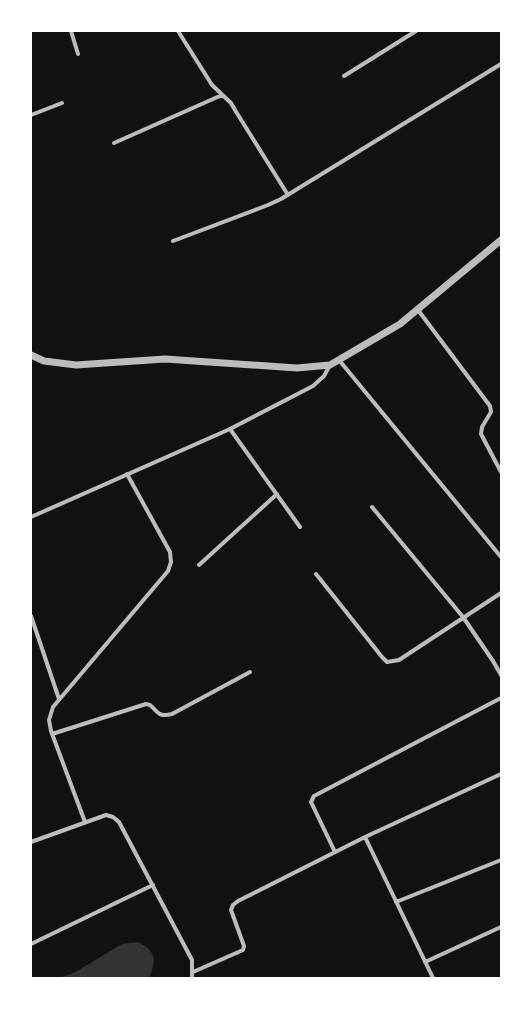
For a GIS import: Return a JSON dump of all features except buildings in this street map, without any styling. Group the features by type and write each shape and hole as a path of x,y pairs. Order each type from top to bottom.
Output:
{"street":[{"path":"71,31 78,54"},
{"path":"178,31 212,85 235,110 288,195"},
{"path":"344,76 416,31"},
{"path":"174,241 268,205 288,195 501,64"},
{"path":"114,143 222,95"},
{"path":"31,115 62,103"},
{"path":"31,355 44,360 76,364 165,359 297,368 330,365 400,324 501,240"},
{"path":"418,310 490,406 491,412 482,427 481,434 500,469"},
{"path":"339,360 501,558"},
{"path":"31,517 230,428 313,386 324,376 330,365"},
{"path":"230,428 300,526"},
{"path":"85,822 52,734 49,720 53,707 168,571 171,562 170,552 128,474"},
{"path":"198,565 277,494"},
{"path":"372,507 463,617 494,661 501,675"},
{"path":"316,574 382,657 388,662 399,660 501,593"},
{"path":"31,616 59,699"},
{"path":"52,734 146,704 150,704 158,714 163,716 172,714 250,672"},
{"path":"335,852 311,802 314,796 501,698"},
{"path":"193,972 243,950 244,946 231,910 233,905 365,837 501,774"},
{"path":"31,842 106,815 113,817 119,822 192,960 192,978"},
{"path":"365,837 433,978"},
{"path":"396,902 501,860"},
{"path":"31,944 153,885"},
{"path":"425,962 501,927"}],"shaded area":[{"path":"138,942 144,945 152,953 154,961 149,978 58,978 74,973 122,944"}]}
